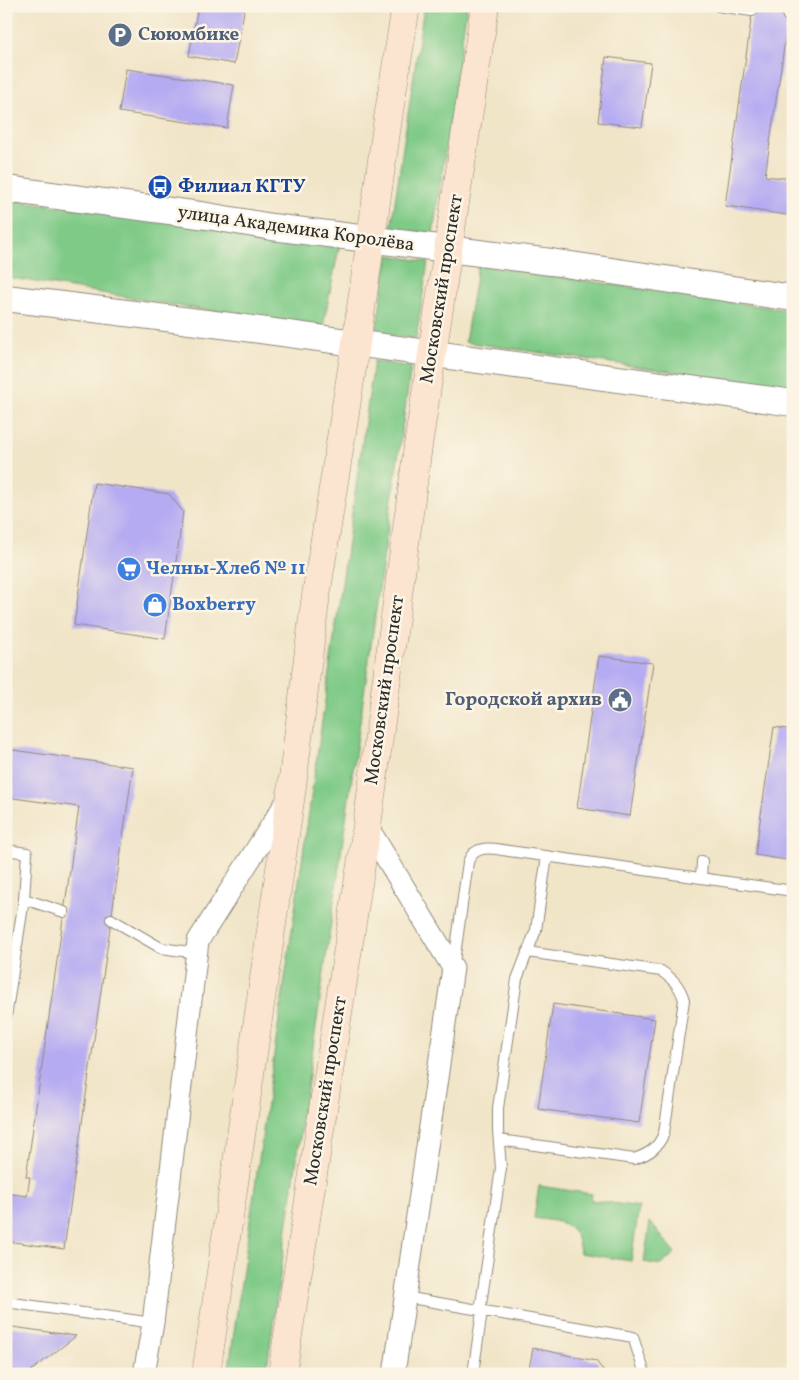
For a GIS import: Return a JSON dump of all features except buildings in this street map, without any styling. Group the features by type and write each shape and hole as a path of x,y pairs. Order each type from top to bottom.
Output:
{"main road":[{"path":"206,1374 291,794 315,602 406,6"},
{"name":"Московский проспект","path":"282,1374 367,826 418,446 485,6"}],"street":[{"name":"улица Академика Королёва","path":"6,189 207,216 272,227 551,262 793,298"},
{"path":"6,298 433,353 793,403"},
{"path":"144,1374 152,1323 198,941 291,794"},
{"path":"367,826 453,968 394,1374"}],"lane":[{"path":"718,6 752,10"},
{"path":"453,968 471,856 479,849 487,848 546,856 793,892"},
{"path":"6,850 27,853 24,899 6,1017"},
{"path":"473,1374 501,1168 498,1108 518,972 536,930 546,856"},
{"path":"701,878 702,861"},
{"path":"24,899 64,912"},
{"path":"111,919 162,948 197,953"},
{"path":"499,1140 634,1159 654,1150 664,1133 684,1000 677,984 661,971 526,952"},
{"path":"405,1297 632,1337 645,1374"},
{"path":"6,1302 152,1323"}],"green space":[{"path":"424,6 467,6 433,233 391,229"},
{"path":"6,199 340,243 323,326 245,317 6,277"},
{"path":"388,255 428,262 416,339 376,333"},
{"path":"478,265 793,311 793,389 465,342"},
{"path":"374,361 411,367 266,1374 228,1374"},
{"path":"539,1186 592,1194 591,1200 639,1207 631,1261 580,1253 575,1235 566,1225 560,1222 534,1218"},
{"path":"650,1222 675,1253 661,1265 644,1262"}],"place":[{"name":"Сююмбике","path":"120,35"},
{"name":"Филиал КГТУ","path":"160,187"},
{"name":"Челны-Хлеб № 11","path":"129,569"},
{"name":"Boxberry","path":"155,605"},
{"name":"Городской архив","path":"620,700"}]}
